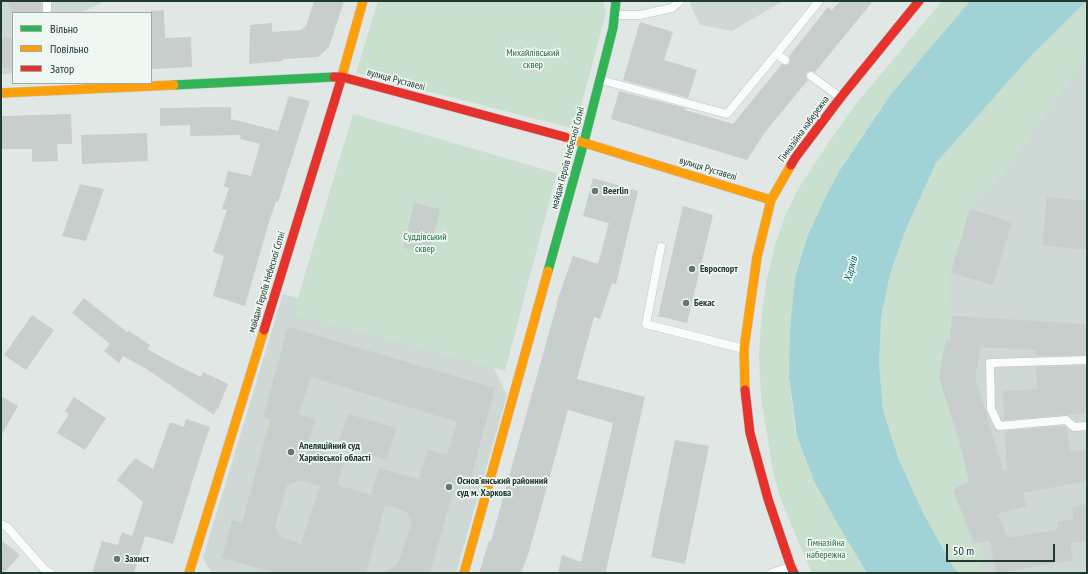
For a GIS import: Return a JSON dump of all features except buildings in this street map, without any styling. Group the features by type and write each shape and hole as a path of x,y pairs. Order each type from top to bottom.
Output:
{"main road":[{"name":"майдан Героїв Небесної Сотні","path":"200,573 189,571 342,77 363,1"},
{"name":"майдан Героїв Небесної Сотні","path":"464,573 584,142 613,28 616,1"},
{"name":"Гімназійна набережна","path":"793,570 768,499 750,433 745,390 744,349 757,257 771,200 795,158 841,97 920,1"},
{"name":"вулиця Руставелі","path":"152,84 342,77 584,142 771,200"},
{"name":"вулиця Руставелі","path":"1,93 51,87 138,84"}],"lane":[{"path":"47,1 47,12"},
{"path":"615,15 640,15 672,8 680,1"},
{"path":"600,79 727,114 819,1"},
{"path":"776,54 785,60"},
{"path":"811,76 841,97"},
{"path":"661,247 646,324 744,349"},
{"path":"1087,360 990,362 991,409 999,426 1066,420 1074,427 1087,426"},
{"path":"1,524 7,527 45,570 50,573"},
{"path":"772,573 793,570"}],"shaded area":[{"path":"1,1 105,1 82,12 12,12 12,74 1,74"},
{"path":"693,1 783,1 732,31 700,25 690,4"},
{"path":"1086,1 1087,573 958,573 879,364 881,318 890,274 906,229 936,163 1029,58"},
{"path":"283,294 487,355 507,395 456,573 222,573 210,570 203,558"}],"green space":[{"name":"Михайлівський сквер","path":"378,1 603,1 606,13 575,129 356,73"},
{"name":"Гімназійна набережна","path":"942,1 970,1 891,94 840,170 808,235 789,377 795,429 814,481 841,531 867,573 812,573 781,500 773,471 761,398 759,357 761,320 766,283 774,248 785,216 798,189 855,105"},
{"path":"1087,5 1087,56 1009,166 970,209 947,283 955,342 946,340 939,375 969,481 953,490 972,544 980,547 983,556 980,566 984,573 958,573 922,511 898,457 883,410 879,364 881,320 890,274 906,229 936,163 1029,58"},
{"name":"Суддівський сквер","path":"353,114 557,173 505,371 293,314"}],"water":[{"name":"Харків","path":"970,1 1086,1 1029,58 936,163 906,229 890,274 881,318 879,364 883,410 898,457 922,511 958,573 867,573 814,481 797,436 789,377 790,331 795,278 808,235 840,170 891,94"}],"traffic: fast":[{"path":"548,271 584,142 613,28 616,1"},
{"path":"174,85 334,77"}],"traffic: slow":[{"path":"340,83 363,1"},
{"path":"1,93 174,85"},
{"path":"565,137 771,200"},
{"path":"745,390 744,349 757,257 771,200 791,165"},
{"path":"464,573 548,271"},
{"path":"189,573 264,330"}],"traffic: jam":[{"path":"791,165 841,97 919,1"},
{"path":"334,77 342,77 565,137"},
{"path":"264,330 340,83"},
{"path":"745,390 750,433 768,499 794,573"}],"place":[{"name":"Beеrlin","path":"595,191"},
{"name":"Евроспорт","path":"692,269"},
{"name":"Бекас","path":"686,303"},
{"name":"Апеляційний суд Харківської області","path":"291,452"},
{"name":"Основ'янський районний суд м. Харкова","path":"449,487"},
{"name":"Захист","path":"117,559"}]}
